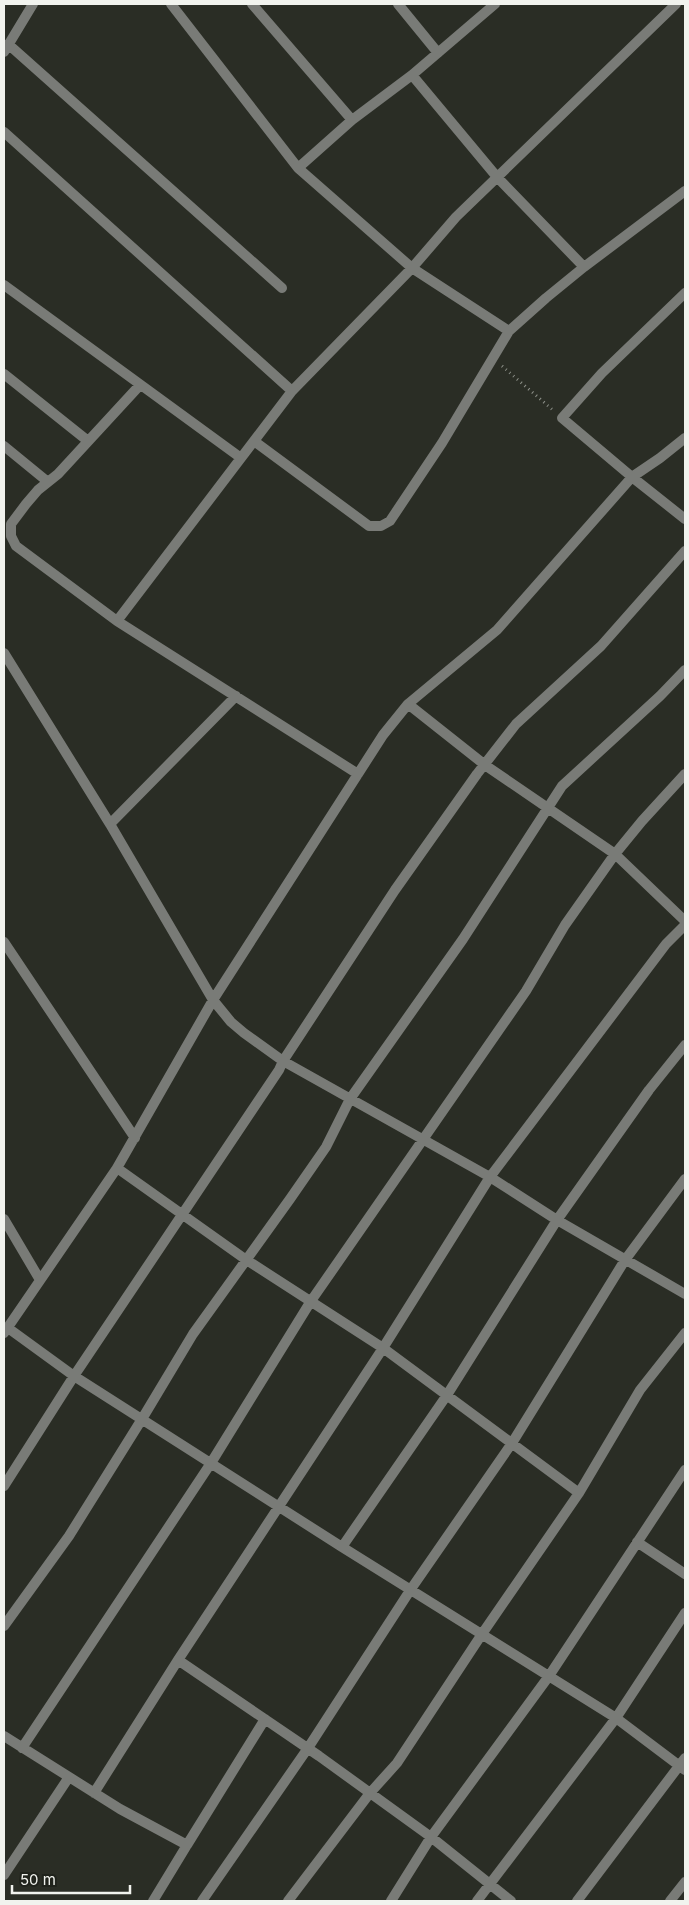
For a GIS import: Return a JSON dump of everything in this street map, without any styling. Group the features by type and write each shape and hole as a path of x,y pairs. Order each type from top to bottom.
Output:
{"street":[{"path":"33,4 6,48 282,288"},
{"path":"171,4 298,168 412,268 510,331"},
{"path":"252,4 352,120"},
{"path":"398,4 438,53"},
{"path":"298,168 352,120 412,76 495,4"},
{"path":"117,621 292,391 412,268 456,217 676,4"},
{"path":"412,76 497,177 584,267"},
{"path":"4,132 292,391"},
{"path":"254,441 369,526 381,526 390,521 442,443 510,331 584,267 685,190"},
{"path":"4,285 242,458"},
{"path":"685,293 602,373 562,418 632,477 685,518"},
{"path":"4,374 88,441"},
{"path":"140,385 58,474 38,490 11,524 11,536 16,546 117,621 358,774"},
{"path":"577,1901 683,1765 616,1718 342,1547 6,1331 117,1168 213,1000 382,735 408,704 496,630 632,477 685,438"},
{"path":"4,446 48,482"},
{"path":"4,1486 74,1376 279,1070 283,1061 396,890 485,764 516,724 601,646 685,551"},
{"path":"4,653 110,824 213,1000 231,1022 283,1061 490,1177 557,1220 685,1294"},
{"path":"4,1626 69,1536 193,1334 326,1147 350,1099 463,938 562,786 660,696 685,670"},
{"path":"110,824 236,696"},
{"path":"408,704 485,764 615,854 685,921"},
{"path":"22,1748 211,1463 311,1301 526,991 565,924 642,820 685,774"},
{"path":"94,1793 178,1660 382,1348 490,1177 666,944 685,925"},
{"path":"4,942 135,1138"},
{"path":"342,1547 446,1395 557,1220 649,1090 685,1045"},
{"path":"117,1168 183,1213 245,1259 382,1348 579,1493"},
{"path":"202,1901 308,1748 411,1589 512,1443 625,1260 685,1180"},
{"path":"4,1219 40,1280"},
{"path":"288,1901 370,1793 397,1764 482,1634 579,1493 640,1390 685,1333"},
{"path":"391,1901 431,1837 549,1676 685,1470"},
{"path":"637,1542 685,1574"},
{"path":"477,1901 616,1718 685,1613"},
{"path":"178,1660 308,1748 431,1837 511,1901"},
{"path":"153,1901 265,1719"},
{"path":"4,1736 94,1793 187,1845"},
{"path":"4,1876 69,1778"},
{"path":"670,1901 685,1882"}],"path":[{"path":"494,359 562,418"}]}
